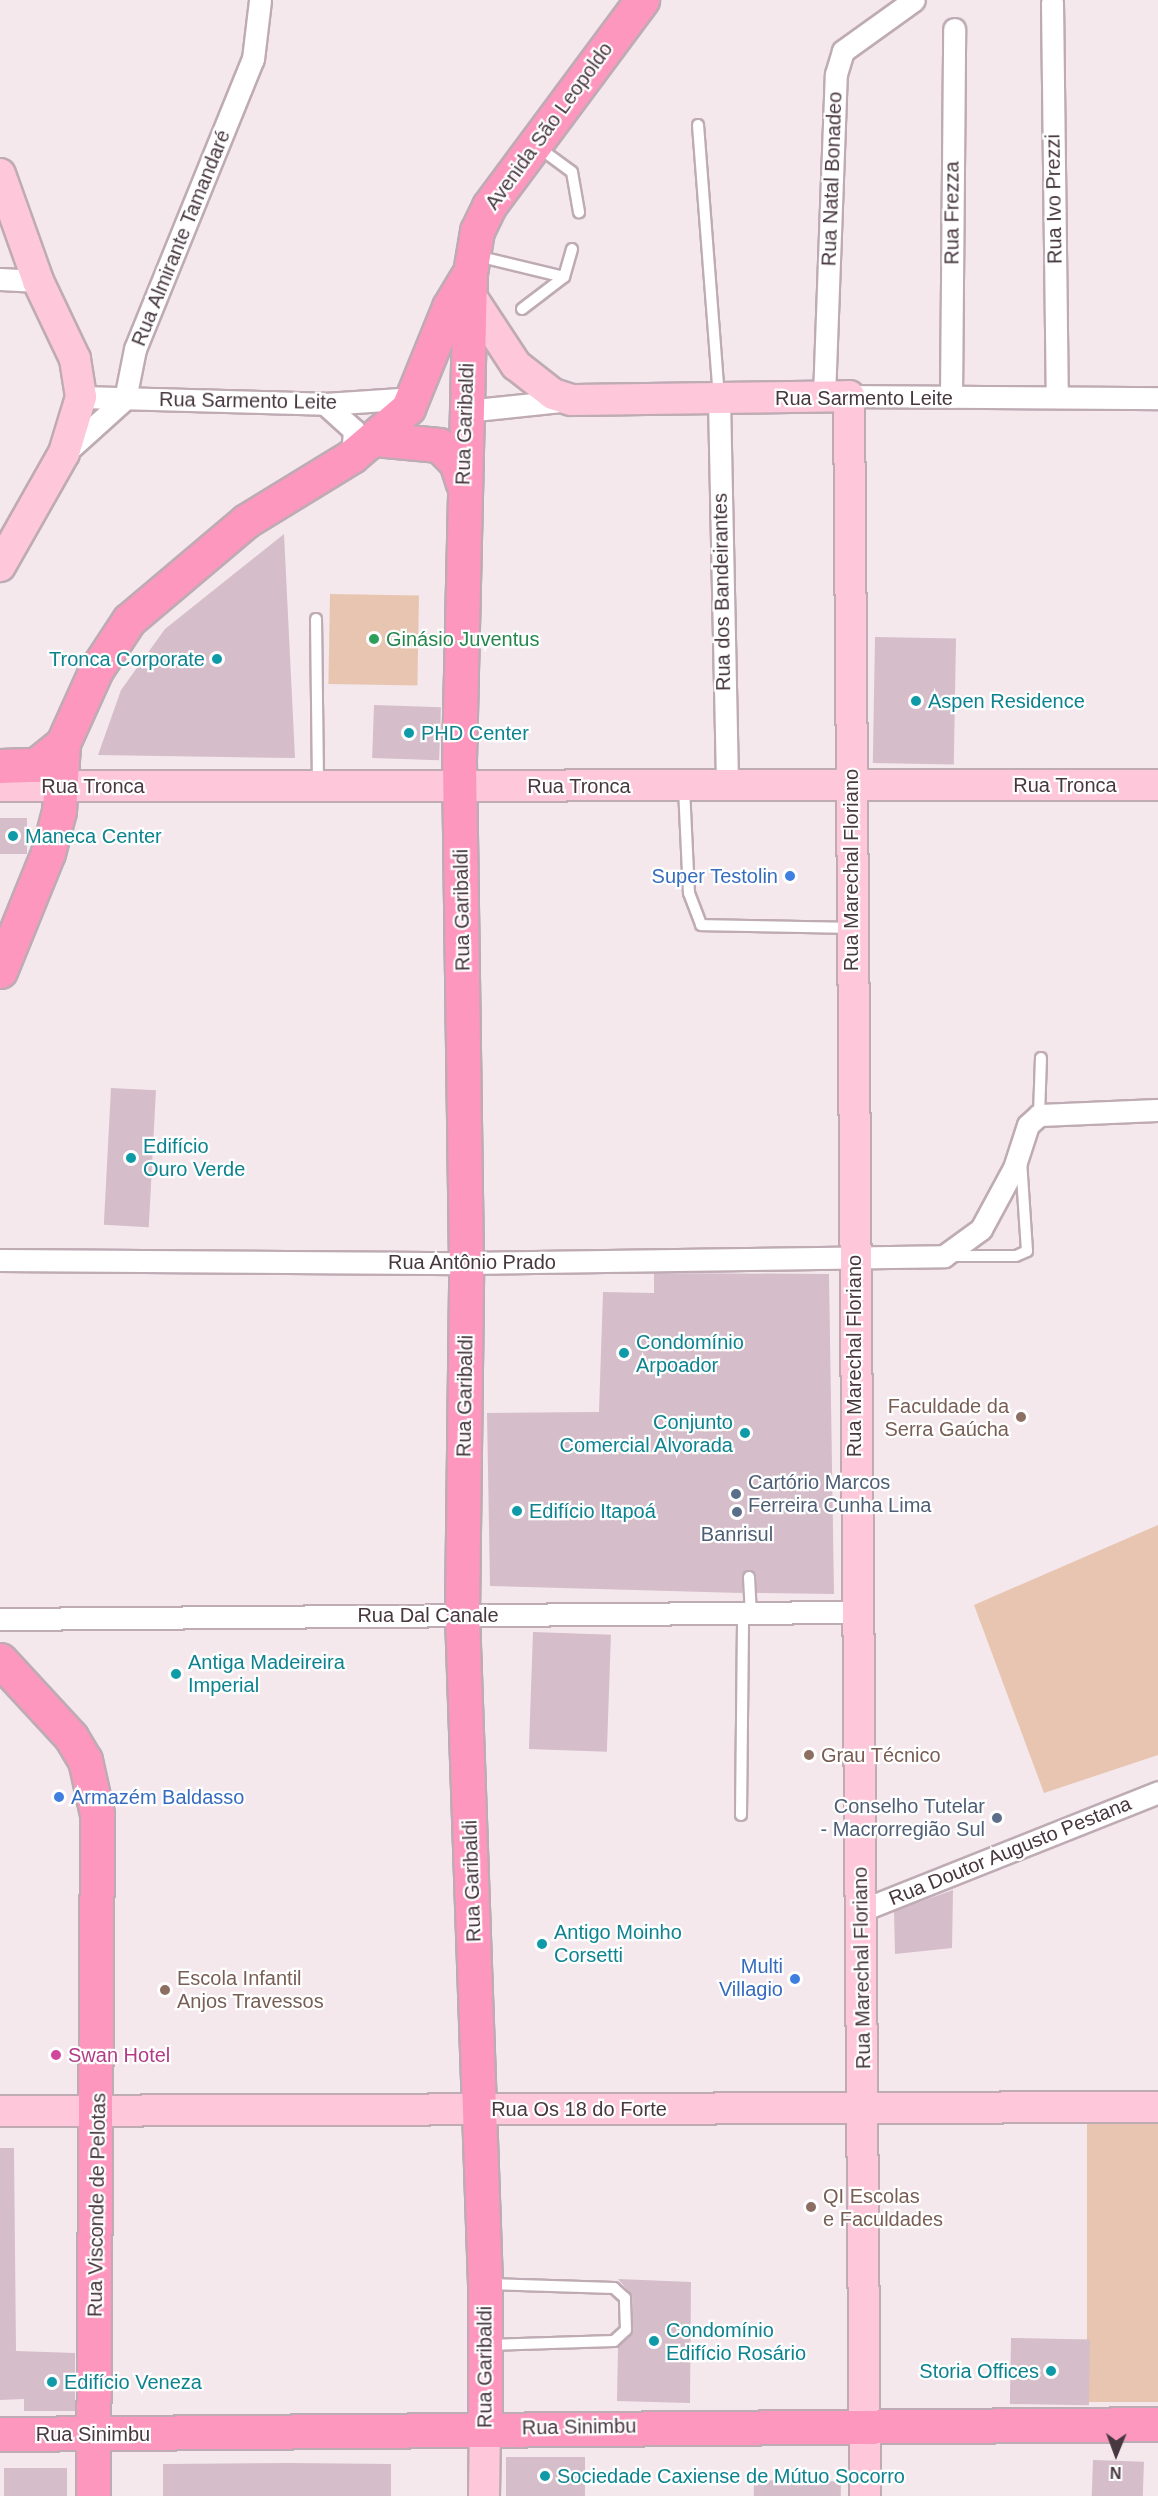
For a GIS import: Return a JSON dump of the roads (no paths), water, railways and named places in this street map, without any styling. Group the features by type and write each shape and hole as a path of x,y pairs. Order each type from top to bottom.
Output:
{"main road":[{"name":"Avenida São Leopoldo","path":"470,274 489,206 642,0"},
{"path":"1,969 48,853 61,786 63,742 96,670 129,620 246,521 363,448 415,398 448,307 470,274"},
{"name":"Rua Garibaldi","path":"470,274 463,483 460,786 466,1263 462,1614 485,2284 485,2428"},
{"path":"363,448 439,445 456,462 463,483"},
{"path":"0,766 36,765 63,742"},
{"name":"Rua Visconde de Pelotas","path":"0,1660 71,1737 93,1784 98,2111 93,2496"},
{"name":"Rua Sinimbu","path":"0,2434 94,2435 864,2423 1158,2424"}],"street":[{"name":"Rua Almirante Tamandaré","path":"125,399 135,349 253,59 260,0"},
{"name":"Rua Natal Bonadeo","path":"837,397 836,74 843,51 914,0"},
{"name":"Rua Ivo Prezzi","path":"1052,2 1057,397"},
{"name":"Rua Frezza","path":"951,397 954,30"},
{"path":"0,174 38,281 75,359 81,397 64,453 0,566"},
{"name":"Rua Sarmento Leite","path":"470,274 516,365 553,394 571,400"},
{"path":"0,279 38,281"},
{"name":"Rua Sarmento Leite","path":"81,397 325,404 415,398"},
{"name":"Rua Sarmento Leite","path":"466,411 571,400 837,397 1158,398"},
{"name":"Rua Marechal Floriano","path":"837,397 850,785 855,1612 864,2109 865,2496"},
{"path":"64,453 125,399"},
{"name":"Rua dos Bandeirantes","path":"719,399 726,786"},
{"path":"325,404 354,430 363,448"},
{"name":"Rua Tronca","path":"0,786 1158,785"},
{"path":"1033,1120 1158,1110"},
{"name":"Rua Antônio Prado","path":"0,1260 466,1263 854,1261 944,1256 981,1229 1033,1120"},
{"name":"Rua Dal Canale","path":"0,1619 855,1612"},
{"name":"Rua Doutor Augusto Pestana","path":"862,1910 1158,1792"},
{"name":"Rua Os 18 do Forte","path":"0,2112 480,2108 1158,2107"},
{"name":"Rua Garibaldi","path":"484,2496 485,2428"}],"lane":[{"path":"698,124 719,399"},
{"path":"533,144 572,172 579,212"},
{"path":"522,309 564,277 572,249"},
{"path":"470,274 564,277"},
{"path":"316,619 318,786"},
{"path":"684,786 689,894 700,925 851,928"},
{"path":"1033,1120 1041,1058"},
{"name":"Rua Antônio Prado","path":"944,1256 1016,1256 1026,1251 1020,1151"},
{"path":"741,1815 748,1577"},
{"path":"484,2345 614,2341 626,2330 625,2298 614,2288 485,2284"}],"place":[{"name":"Ginásio Juventus","path":"374,639"},
{"name":"Tronca Corporate","path":"217,659"},
{"name":"Aspen Residence","path":"916,701"},
{"name":"PHD Center","path":"409,733"},
{"name":"Maneca Center","path":"13,836"},
{"name":"Super Testolin","path":"790,876"},
{"name":"Edifício Ouro Verde","path":"131,1158"},
{"name":"Condomínio Arpoador","path":"624,1353"},
{"name":"Faculdade da Serra Gaúcha","path":"1021,1417"},
{"name":"Conjunto Comercial Alvorada","path":"745,1433"},
{"name":"Cartório Marcos Ferreira Cunha Lima","path":"736,1494"},
{"name":"Edifício Itapoá","path":"517,1511"},
{"name":"Banrisul","path":"737,1512"},
{"name":"Antiga Madeireira Imperial","path":"176,1674"},
{"name":"Grau Técnico","path":"809,1755"},
{"name":"Armazém Baldasso","path":"59,1797"},
{"name":"Conselho Tutelar - Macrorregião Sul","path":"997,1818"},
{"name":"Antigo Moinho Corsetti","path":"542,1944"},
{"name":"Multi Villagio","path":"795,1979"},
{"name":"Escola Infantil Anjos Travessos","path":"165,1990"},
{"name":"Swan Hotel","path":"56,2055"},
{"name":"QI Escolas e Faculdades","path":"811,2207"},
{"name":"Condomínio Edifício Rosário","path":"654,2341"},
{"name":"Storia Offices","path":"1051,2371"},
{"name":"Edifício Veneza","path":"52,2382"},
{"name":"Sociedade Caxiense de Mútuo Socorro","path":"545,2476"}]}
